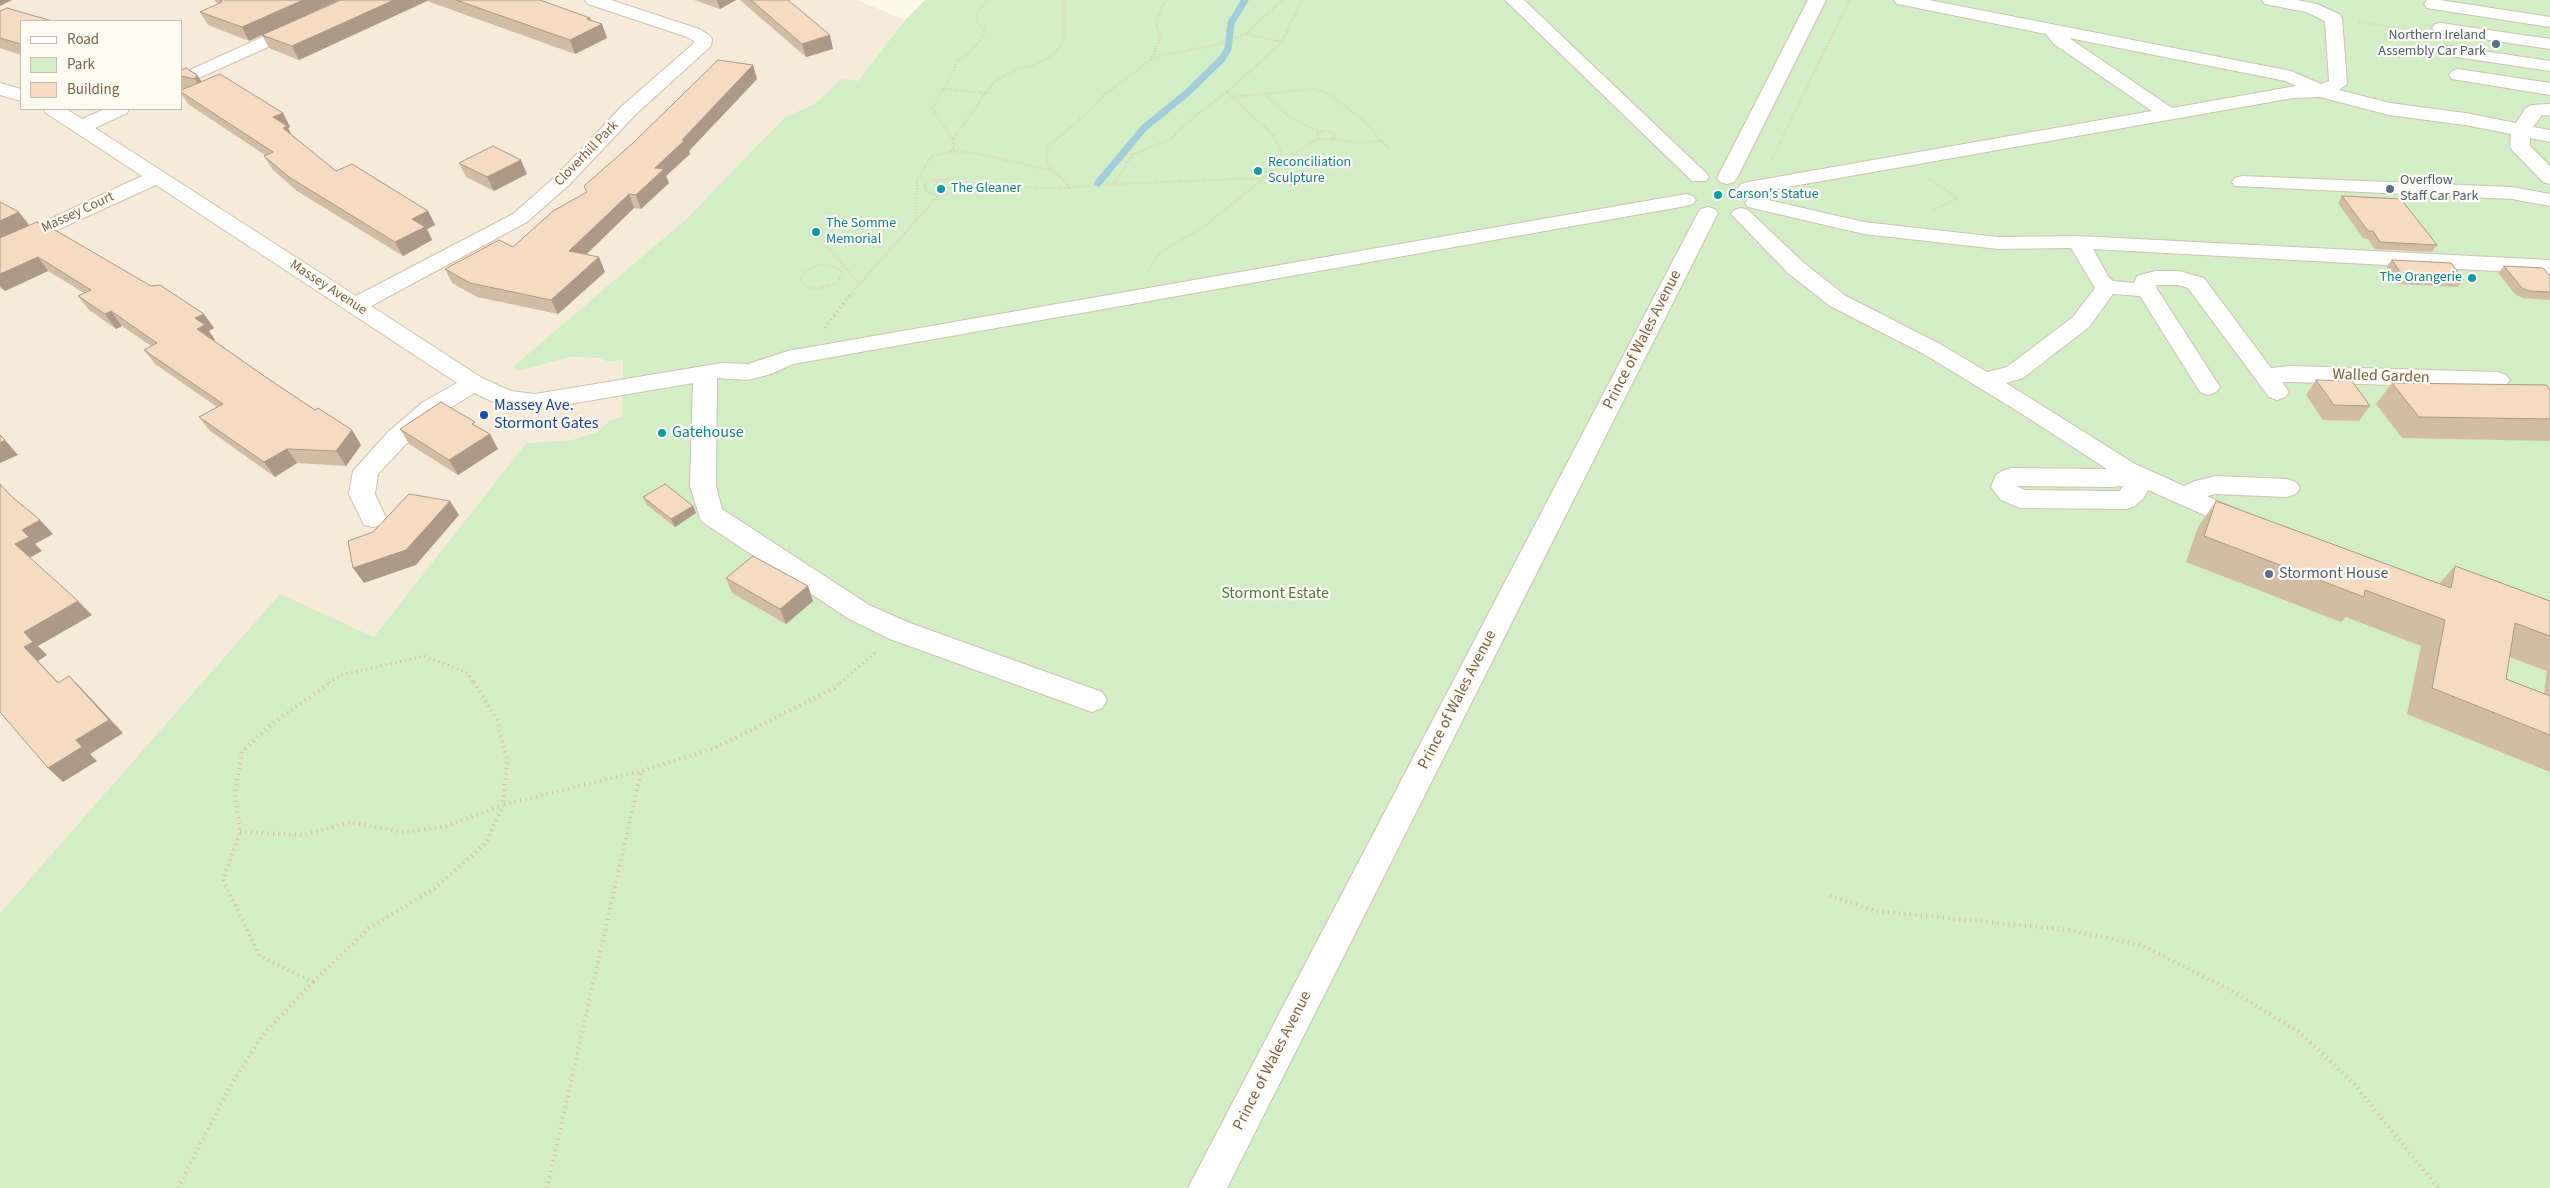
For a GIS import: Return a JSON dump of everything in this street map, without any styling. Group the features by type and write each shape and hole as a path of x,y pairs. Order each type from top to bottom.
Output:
{"street":[{"path":"182,81 358,0"},
{"name":"Cloverhill Park","path":"354,306 520,218 562,181 629,110 702,46 703,39 693,33 594,0"},
{"path":"1514,0 1699,177 1726,178 1748,202 1796,268 1832,296 1864,315 1932,349 2139,476 2266,532"},
{"path":"1726,178 1817,0"},
{"path":"1903,0 2291,77 2320,91 2389,109 2465,119 2550,136"},
{"path":"1748,202 2169,114 2293,92 2320,91 2338,84 2333,18 2311,8 2271,0"},
{"path":"2433,4 2550,22"},
{"path":"2056,30 2054,35 2060,40 2169,114"},
{"path":"2434,30 2550,44"},
{"path":"2449,51 2550,66"},
{"path":"2458,75 2550,90"},
{"path":"0,89 20,96"},
{"path":"2550,110 2538,109 2532,113 2521,131 2520,147 2550,178"},
{"name":"Massey Avenue","path":"54,110 474,383 491,393 509,399 535,402 713,372 748,372 763,369 788,358 1697,206 1728,215 1748,202"},
{"path":"80,127 118,110"},
{"name":"Massey Court","path":"0,250 156,177"},
{"name":"Prince of Wales Avenue","path":"1207,1188 1697,206 1683,189 1686,184 1699,177"},
{"path":"2242,182 2512,193 2550,200"},
{"path":"1748,202 1855,226 1998,242 2078,242 2550,267"},
{"path":"2078,242 2099,280 2107,287 2146,289 2208,387"},
{"name":"Walled Garden","path":"2146,289 2145,281 2155,278 2179,278 2196,283 2271,384 2291,374 2498,380"},
{"path":"1984,380 2015,373 2081,322 2107,287"},
{"path":"713,372 703,486 710,514 859,612 900,631 1092,700"},
{"path":"373,518 362,494 366,471 397,438 432,408 474,383"},
{"path":"2184,497 2204,487 2216,484 2287,488"}],"path":[{"path":"951,151 954,148 952,139 932,109 942,88 954,70 956,60 966,56 981,40 985,30 978,22 976,14 987,0"},
{"path":"952,139 994,82 1017,69 1035,65 1056,53 1064,41 1064,0"},
{"path":"1161,0 1166,1"},
{"path":"1069,188 1066,182 1047,164 1047,147 1076,123 1105,94 1151,60 1166,54 1216,45 1247,33 1282,0"},
{"path":"1114,184 1132,155 1171,139 1193,117 1227,92 1282,42 1302,0"},
{"path":"1771,164 1849,0"},
{"path":"1151,60 1161,37 1156,26 1162,5 1166,1"},
{"path":"2372,23 2434,30"},
{"path":"1247,33 1282,42"},
{"path":"942,88 942,90 987,93"},
{"path":"1232,97 1315,89 1329,94 1365,122 1390,150"},
{"path":"1148,273 1160,253 1202,228 1274,171 1279,161 1280,148 1272,134 1227,92"},
{"path":"1264,93 1288,116 1319,132 1332,132 1335,137 1332,139"},
{"path":"1318,139 1316,136 1319,132"},
{"path":"1279,161 1318,139 1361,143 1382,141"},
{"path":"916,219 916,180 932,156 951,151 978,154 1055,172"},
{"path":"956,190 956,181 947,178 937,179 928,183 925,188 928,194 938,196 973,187 1069,188 1114,184 1263,178"},
{"path":"1893,231 1958,198 1927,178"},
{"path":"824,328 859,284 938,196"},
{"path":"820,237 859,284"},
{"path":"840,269 842,274 840,279 831,286 810,288 801,282 802,275 815,266 828,265 840,269 846,267"},
{"path":"240,832 304,836 351,822 402,832 447,826 503,805 641,771 715,748 834,688 900,631"},
{"path":"178,1188 228,1090 262,1036 313,982 369,928 434,888 486,843 503,805 507,760 497,720 468,673 424,656 341,675 272,724 242,752 235,793 240,832 223,880 260,956 313,982"},
{"path":"547,1188 641,771"},
{"path":"1830,896 1876,911 2070,930 2141,945 2232,991 2299,1032 2355,1084 2438,1188"}],"shaded area":[{"path":"0,0 857,0 905,20 857,82 841,79 816,103 785,117 685,220 558,358 588,357 609,362 623,360 622,417 610,420 597,432 571,440 526,443 374,638 78,825 0,913"}],"green space":[{"name":"Stormont Estate","path":"925,0 2550,0 2550,1188 0,1188 0,913 280,594 374,637 526,443 571,440 597,432 610,420 622,417 623,360 609,362 597,358 569,357 519,371 513,367 685,220 785,117 816,103 841,79 858,81 905,20"}],"building":[{"path":"220,0 303,0 242,27 200,12 222,2"},
{"path":"341,0 394,0 292,46 262,35"},
{"path":"456,0 540,0 602,24 570,40"},
{"path":"751,0 788,0 830,35 802,44"},
{"path":"7,8 49,20 20,20 20,44 0,38 0,11"},
{"path":"718,60 753,65 682,140 685,140 655,168 664,169 636,195 629,194 569,251 599,257 551,300 470,283 445,269 499,240 513,247 553,211 587,192 584,186 633,143"},
{"path":"186,68 197,75 195,79 182,76 182,70"},
{"path":"220,74 283,113 273,117 287,126 283,128 336,171 352,164 428,211 412,219 425,227 395,242 289,177 264,156 273,152 182,93 182,90"},
{"path":"493,146 521,160 487,177 459,163"},
{"path":"2342,196 2401,199 2437,245 2380,242 2373,231 2368,231"},
{"path":"0,202 19,212 0,221"},
{"path":"37,222 55,230 151,286 160,285 204,314 195,318 205,325 197,329 315,410 318,408 352,430 336,451 287,449 264,462 199,417 223,404 144,350 157,343 111,311 105,314 78,296 91,290 38,257 0,274 0,238"},
{"path":"2392,260 2451,263 2464,280 2403,276"},
{"path":"2504,266 2543,268 2550,276 2550,292 2529,291 2522,288"},
{"path":"2316,380 2352,381 2370,406 2334,405"},
{"path":"2392,383 2546,385 2550,390 2550,419 2419,417"},
{"path":"441,402 475,422 472,424 490,434 449,460 400,429"},
{"path":"0,435 5,440 0,443"},
{"path":"0,484 40,520 22,530 29,537 15,544 78,601 24,632 33,642 24,647 58,683 69,676 109,720 76,740 82,747 48,768 0,712"},
{"path":"665,484 693,506 671,519 643,497"},
{"path":"409,494 450,501 406,550 353,568 348,541 373,532"},
{"path":"2216,501 2451,588 2455,566 2550,601 2550,636 2515,623 2506,679 2550,696 2550,735 2432,688 2445,620 2365,590 2364,597 2204,536"},
{"path":"753,556 808,586 780,609 726,578"}],"waterway":[{"path":"1098,183 1144,128 1187,93 1222,59 1228,49 1231,23 1245,0"}],"place":[{"name":"Northern Ireland Assembly Car Park","path":"2496,44"},
{"name":"Reconciliation Sculpture","path":"1258,171"},
{"name":"The Gleaner","path":"941,189"},
{"name":"Overflow Staff Car Park","path":"2390,189"},
{"name":"Carson's Statue","path":"1718,195"},
{"name":"The Somme Memorial","path":"816,232"},
{"name":"The Orangerie","path":"2472,278"},
{"name":"Massey Ave. Stormont Gates","path":"484,415"},
{"name":"Gatehouse","path":"662,433"},
{"name":"Stormont House","path":"2269,574"}]}
